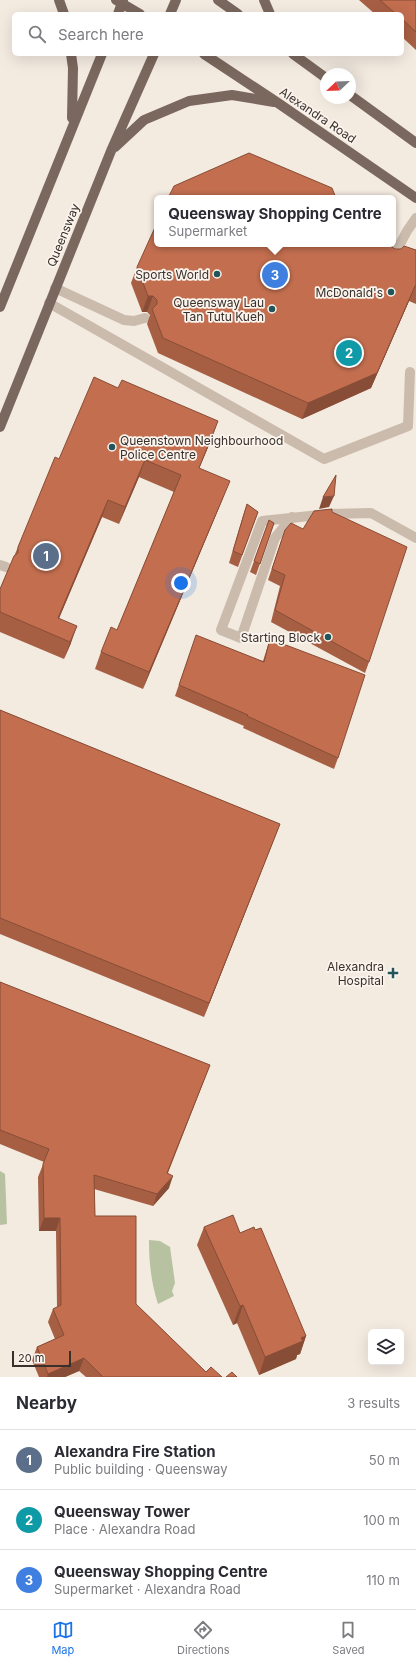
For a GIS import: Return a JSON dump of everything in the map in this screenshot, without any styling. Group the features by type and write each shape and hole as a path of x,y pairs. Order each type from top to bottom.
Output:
{"main road":[{"path":"59,0 63,12"},
{"path":"171,12 176,0"},
{"path":"218,0 235,12"},
{"path":"264,0 269,12"},
{"path":"118,12 120,1 137,12"},
{"path":"71,56 73,68 72,124"},
{"path":"0,307 72,124 101,56"},
{"name":"Queensway","path":"0,427 111,151 153,56"},
{"name":"Alexandra Road","path":"207,56 416,198"},
{"path":"296,56 320,74"},
{"path":"111,151 144,120 189,101 232,95 278,103"},
{"path":"356,99 416,143"}],"lane":[{"path":"392,259 416,218"},
{"path":"55,288 124,320 134,321 144,318"},
{"path":"49,303 324,459 408,426 410,372"},
{"path":"292,518 275,538 242,638 221,630 262,521 329,514 371,513 416,538"}],"green space":[{"path":"0,1171 5,1174 7,1224 0,1225"},
{"path":"149,1240 160,1241 170,1247 175,1283 172,1291 174,1296 158,1304 151,1272"}],"building":[{"path":"380,0 416,0 416,32 404,21 404,12 394,12"},
{"path":"249,153 332,188 335,195 170,195 174,186"},
{"path":"154,230 154,247 392,247 395,249 401,249 404,246 416,250 416,286 377,373 308,403 163,338 152,309 157,304 157,300 153,296 148,296 137,267"},
{"path":"94,377 118,388 122,380 218,421 199,468 230,481 149,672 101,652 111,627 117,630 181,475 145,460 125,507 108,500 58,618 77,626 70,642 0,612 0,589 14,556 18,553 18,547 55,457 59,459"},
{"path":"336,475 334,496 323,497"},
{"path":"247,504 258,512 242,555 233,551"},
{"path":"332,509 332,512 407,547 369,662 275,610 285,575 272,569 285,530 291,523 303,529 314,511"},
{"path":"269,520 274,523 260,564 254,561"},
{"path":"196,635 264,662 270,639 365,675 338,758 247,716 248,715 179,685"},
{"path":"0,710 280,824 209,1003 0,918"},
{"path":"0,982 210,1065 167,1173 173,1176 157,1194 94,1175 95,1216 136,1216 136,1304 206,1372 211,1367 222,1377 103,1377 84,1358 48,1374 37,1347 64,1335 53,1309 61,1305 60,1218 44,1218 43,1164 49,1149 0,1130"},
{"path":"233,1215 240,1233 254,1227 255,1230 261,1228 306,1336 301,1338 303,1341 265,1357 243,1305 240,1306 204,1227"},
{"path":"232,1372 237,1377 226,1377"}],"place":[{"name":"Sports World","path":"217,274"},
{"name":"Queensway Shopping Centre","path":"275,275"},
{"name":"McDonald's","path":"391,292"},
{"name":"Queensway Lau Tan Tutu Kueh","path":"272,309"},
{"name":"Queensway Tower","path":"349,353"},
{"name":"Queenstown Neighbourhood Police Centre","path":"112,447"},
{"name":"Alexandra Fire Station","path":"46,556"},
{"name":"Starting Block","path":"328,637"},
{"name":"Alexandra Hospital","path":"393,973"}]}
